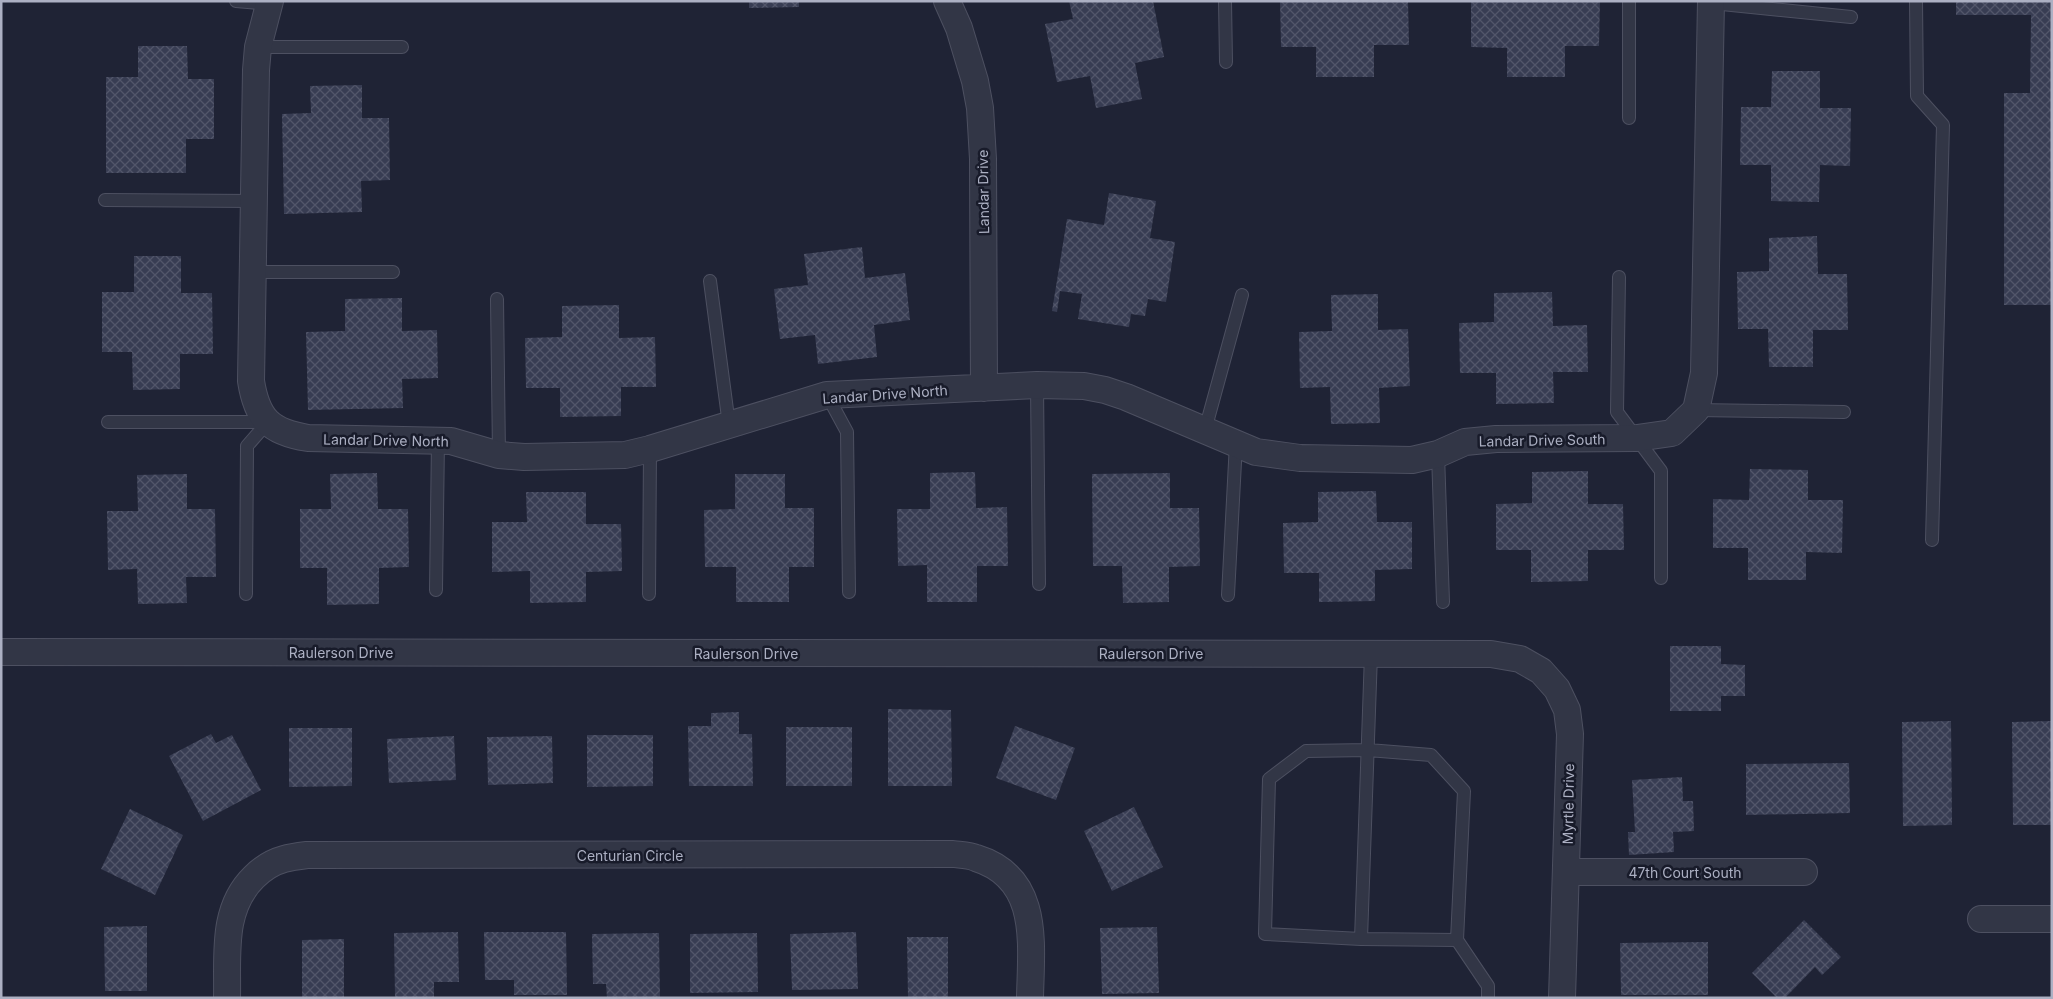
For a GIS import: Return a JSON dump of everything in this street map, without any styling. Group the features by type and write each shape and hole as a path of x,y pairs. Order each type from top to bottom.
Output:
{"street":[{"name":"Landar Drive","path":"947,1 959,28 975,81 980,108 983,159 984,388"},
{"path":"1696,410 1704,373 1711,2"},
{"name":"Landar Drive North","path":"269,3 258,47 253,201 251,381 254,404 268,422 287,435 308,438 451,441 499,455 524,457 625,455 827,395 984,388"},
{"name":"Landar Drive South","path":"984,388 1037,385 1084,386 1105,390 1256,452 1300,458 1412,460 1438,454 1465,442 1637,438 1672,433 1696,410"},
{"name":"Raulerson Drive","path":"1,652 1492,654"},
{"name":"Myrtle Drive","path":"1492,654 1520,659 1541,671 1556,689 1567,710 1570,734 1562,998"},
{"name":"Centurian Circle","path":"227,998 228,930 233,907 244,886 261,870 283,859 307,855 953,854 975,858 997,868 1015,884 1026,905 1031,928 1030,998"},
{"name":"47th Court South","path":"1566,872 1804,872"},
{"path":"1981,918 2052,919"}],"lane":[{"path":"236,1 269,3"},
{"path":"1225,1 1226,62"},
{"path":"1629,1 1630,118"},
{"path":"1916,1 1917,96 1943,125 1932,540"},
{"path":"1711,2 1851,17"},
{"path":"258,47 402,48"},
{"path":"105,200 253,201"},
{"path":"252,272 393,272"},
{"path":"1620,276 1618,412 1660,471 1661,578"},
{"path":"710,281 729,425"},
{"path":"1205,430 1242,295"},
{"path":"497,299 499,455"},
{"path":"1037,385 1039,584"},
{"path":"827,395 847,432 849,592"},
{"path":"1696,410 1844,412"},
{"path":"108,422 268,422"},
{"path":"246,594 247,446 268,422"},
{"path":"436,590 438,440"},
{"path":"1228,595 1236,443"},
{"path":"649,594 650,449"},
{"path":"1438,454 1443,602"},
{"path":"1361,939 1371,654"},
{"path":"1457,940 1361,939 1265,934 1269,779 1306,751 1368,750 1431,755 1464,791 1457,940 1488,986 1488,998"}],"building":[{"path":"749,1 799,1 799,7 749,8"},
{"path":"1069,1 1153,1 1164,57 1135,63 1142,99 1096,108 1090,76 1057,82 1045,24 1073,19"},
{"path":"1280,1 1408,1 1409,45 1374,45 1374,77 1316,77 1316,47 1281,47"},
{"path":"1471,1 1600,1 1599,46 1565,46 1565,77 1507,77 1507,48 1471,47"},
{"path":"1956,1 2052,1 2052,305 2004,305 2004,93 2030,93 2031,15 1956,15"},
{"path":"138,46 187,46 188,79 214,79 214,139 186,139 186,173 106,173 106,77 138,77"},
{"path":"1772,71 1820,71 1820,108 1851,108 1850,166 1820,165 1819,202 1771,201 1771,165 1740,165 1741,107 1771,107"},
{"path":"362,85 362,118 389,118 390,180 361,181 362,212 284,214 282,114 311,113 310,86"},
{"path":"1109,193 1156,201 1150,238 1175,242 1166,302 1148,299 1145,316 1131,314 1129,327 1078,319 1082,294 1060,291 1057,312 1052,311 1067,219 1104,225"},
{"path":"1817,236 1818,274 1847,274 1848,330 1813,330 1813,367 1769,367 1768,329 1738,329 1737,272 1769,271 1769,238"},
{"path":"862,247 865,278 905,273 910,320 874,325 877,357 818,364 815,335 780,339 774,289 808,285 804,254"},
{"path":"134,256 181,256 181,293 212,293 213,354 180,354 180,389 133,390 132,352 102,352 102,292 134,292"},
{"path":"1552,292 1553,326 1587,325 1588,372 1553,372 1554,403 1496,404 1496,373 1460,373 1459,323 1494,322 1494,293"},
{"path":"1378,294 1378,330 1408,329 1410,386 1379,388 1380,423 1331,424 1330,387 1300,388 1299,332 1332,331 1331,295"},
{"path":"402,298 402,331 437,330 438,378 402,379 403,408 308,410 306,332 345,331 345,299"},
{"path":"619,305 619,338 655,337 656,387 621,387 621,416 560,417 560,388 526,388 525,338 562,337 562,306"},
{"path":"1750,469 1808,470 1808,500 1843,500 1842,553 1806,552 1806,580 1748,580 1748,548 1713,548 1713,499 1749,500"},
{"path":"1588,471 1588,504 1623,504 1624,550 1588,550 1588,581 1531,582 1531,550 1496,550 1496,504 1532,503 1532,472"},
{"path":"975,472 976,508 1007,507 1008,566 977,566 977,602 927,602 927,565 898,566 897,509 930,509 930,473"},
{"path":"377,473 378,509 408,509 409,567 379,568 379,604 327,605 327,568 300,568 300,509 331,509 330,474"},
{"path":"1170,473 1170,508 1199,508 1200,566 1169,567 1169,602 1123,603 1122,566 1093,566 1092,474"},
{"path":"187,474 187,509 215,509 216,577 186,577 187,603 138,604 137,569 108,570 107,511 138,511 137,475"},
{"path":"735,474 785,474 785,508 814,508 814,567 789,567 789,602 736,602 736,567 705,567 704,510 735,509"},
{"path":"1376,491 1377,522 1412,522 1412,569 1375,570 1375,601 1319,602 1319,573 1284,573 1283,523 1318,522 1318,492"},
{"path":"526,492 586,492 586,524 621,524 622,571 586,572 586,602 530,603 530,571 492,572 492,522 527,522"},
{"path":"1670,646 1721,646 1721,664 1745,665 1745,696 1721,696 1721,711 1670,711"},
{"path":"888,709 951,710 952,786 888,786"},
{"path":"739,712 739,734 752,734 753,786 689,786 688,726 711,726 711,713"},
{"path":"1951,721 1952,825 1903,826 1902,722"},
{"path":"2052,721 2052,825 2013,825 2012,722"},
{"path":"1015,726 1075,748 1056,800 996,778"},
{"path":"786,727 852,727 852,786 786,786"},
{"path":"289,728 352,728 352,786 289,787"},
{"path":"211,734 216,743 232,735 261,790 203,821 169,756"},
{"path":"587,735 653,735 653,786 587,787"},
{"path":"454,736 456,780 389,783 387,739"},
{"path":"552,736 553,783 488,785 487,737"},
{"path":"1849,763 1850,813 1746,815 1746,764"},
{"path":"1682,777 1683,801 1693,801 1694,831 1673,832 1674,852 1629,855 1628,832 1635,832 1632,780"},
{"path":"1134,807 1163,867 1112,891 1084,831"},
{"path":"130,809 183,835 155,895 101,869"},
{"path":"1804,920 1841,957 1822,975 1815,967 1785,998 1777,998 1752,973"},
{"path":"147,926 147,991 105,991 104,927"},
{"path":"1157,927 1159,993 1102,994 1100,928"},
{"path":"458,932 459,982 434,982 434,998 395,998 394,933"},
{"path":"484,932 566,932 567,995 514,995 514,980 485,980"},
{"path":"856,932 858,989 792,990 790,934"},
{"path":"659,933 660,998 607,998 606,984 593,984 592,934"},
{"path":"757,933 758,992 690,993 690,934"},
{"path":"907,937 948,937 948,998 908,998"},
{"path":"344,939 344,998 302,998 302,940"},
{"path":"1708,942 1708,995 1621,995 1620,943"}]}
